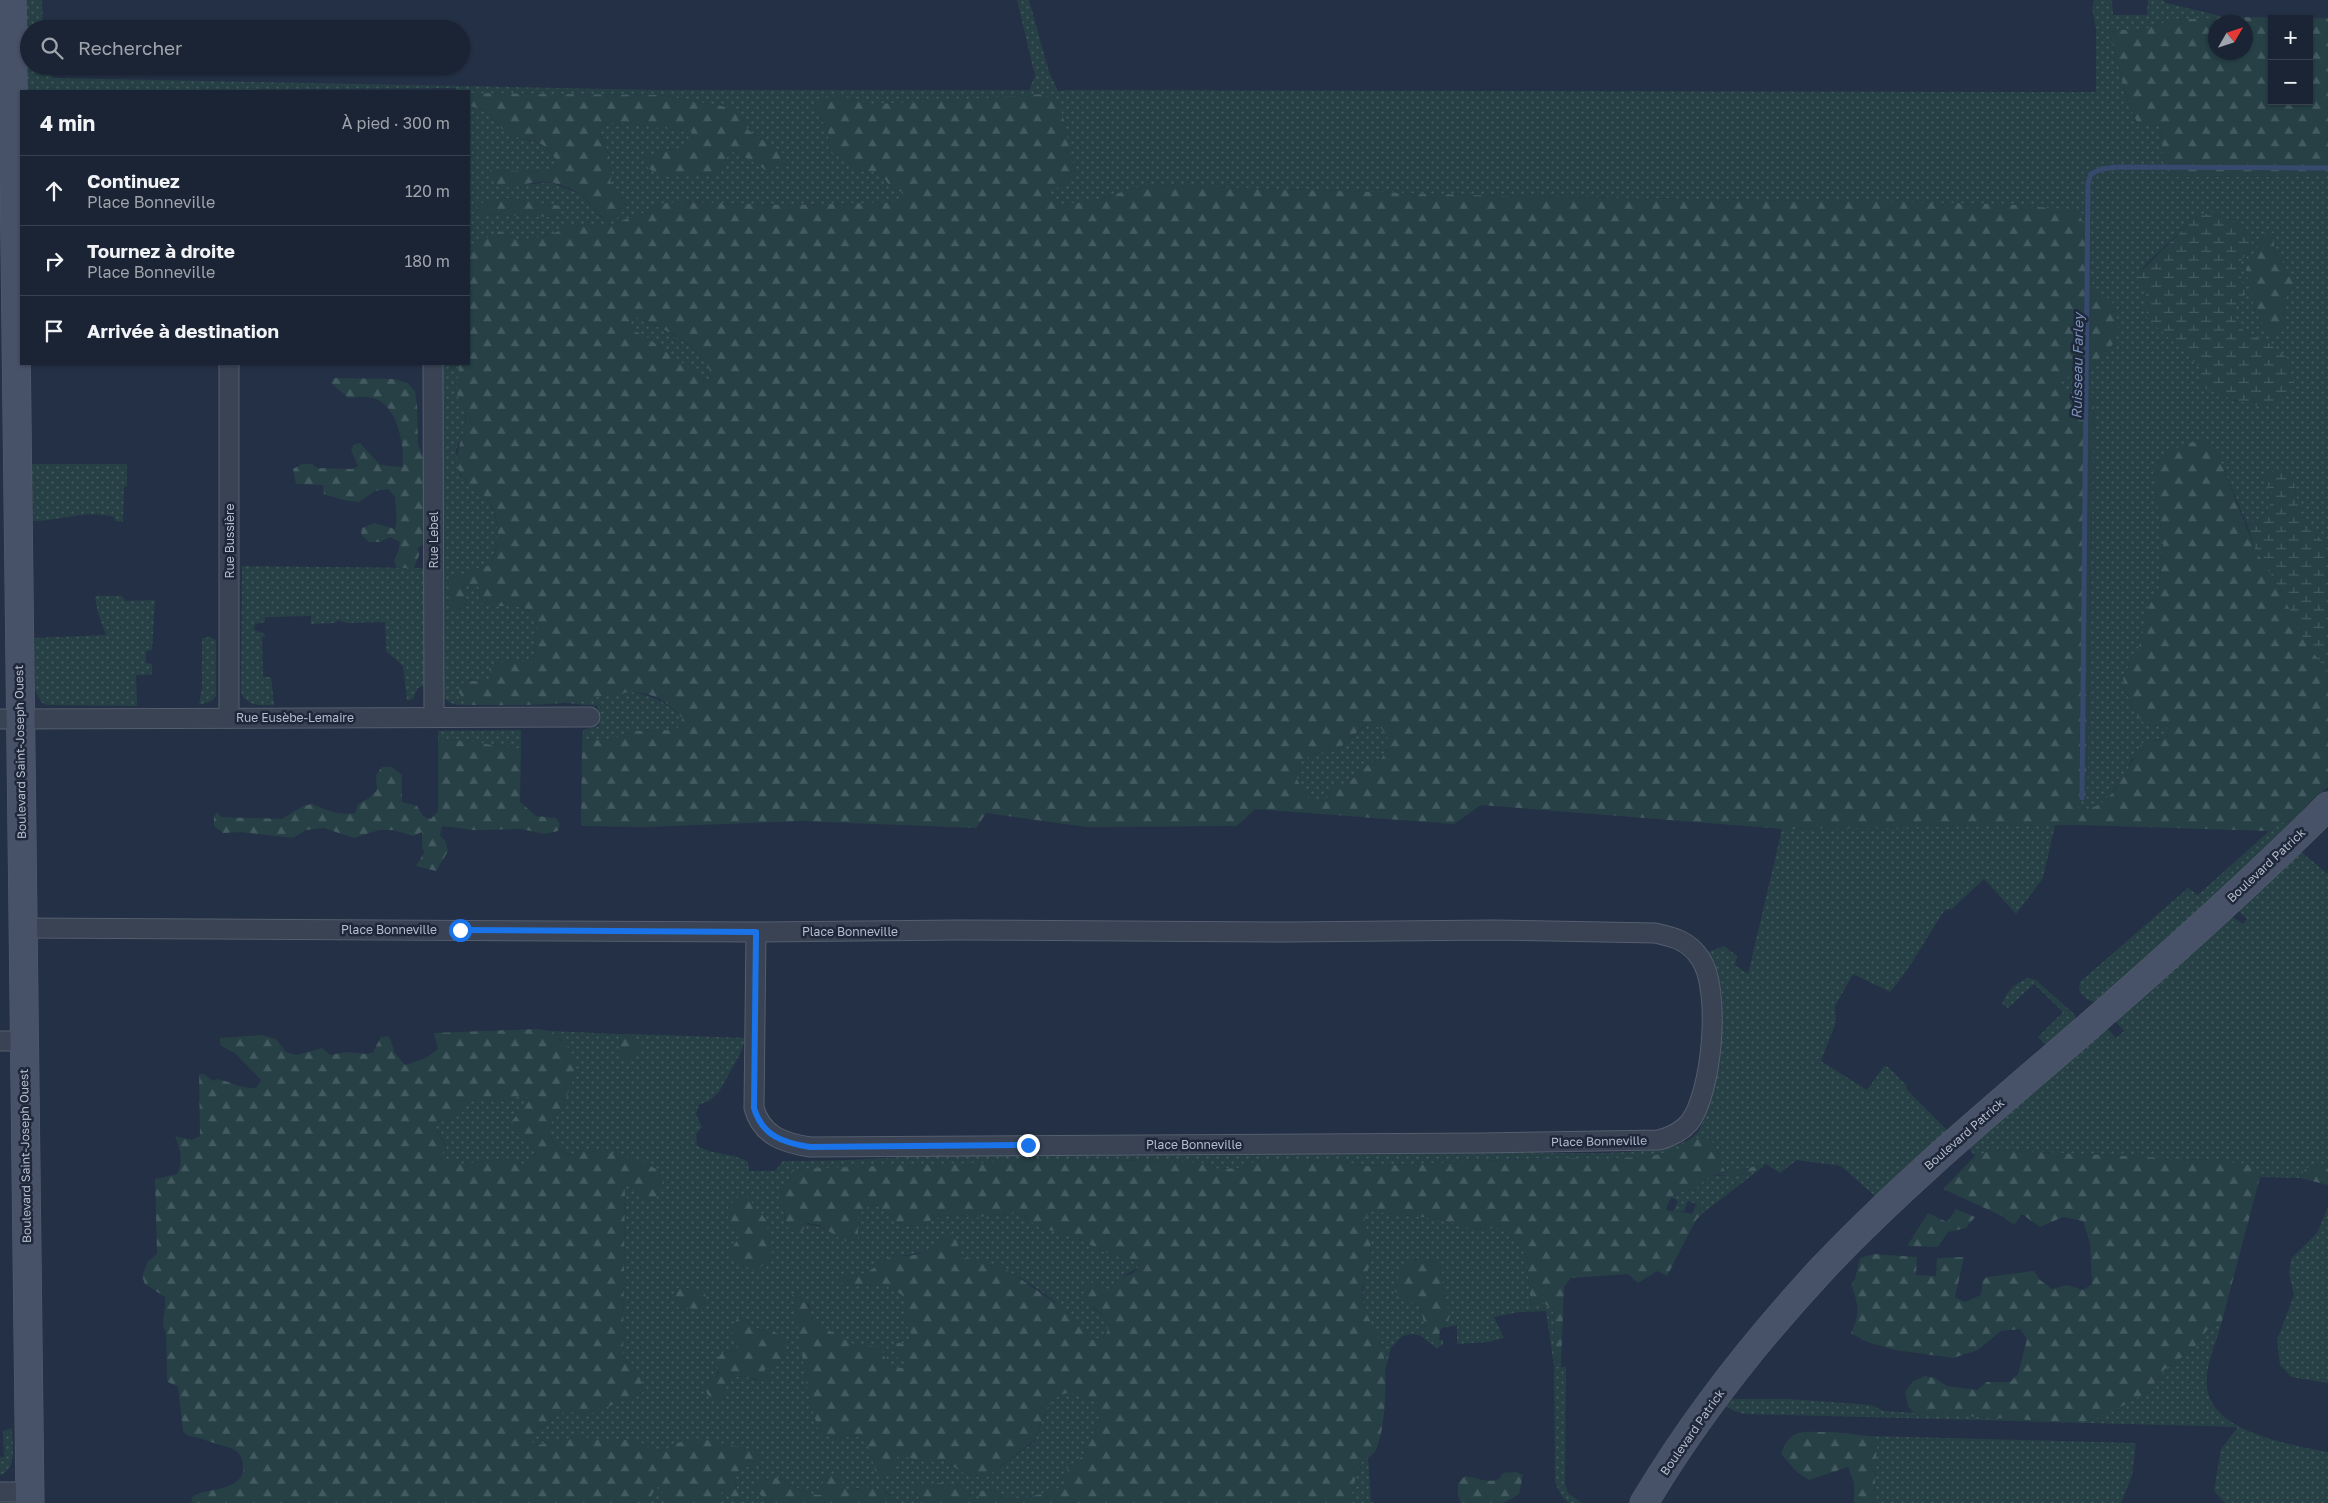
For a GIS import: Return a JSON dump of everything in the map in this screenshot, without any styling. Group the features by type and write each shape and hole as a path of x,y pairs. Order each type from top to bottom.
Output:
{"street":[{"name":"Boulevard Saint-Joseph Ouest","path":"12,0 10,718 22,919 12,1041 30,1498"},
{"name":"Rue Bussière","path":"229,365 229,718"},
{"name":"Rue Lebel","path":"433,365 434,716"},
{"name":"Rue Eusèbe-Lemaire","path":"10,718 590,717"},
{"name":"Boulevard Patrick","path":"1644,1503 1705,1412 1739,1368 1791,1304 1851,1239 1923,1170 2225,904 2328,806"},
{"name":"Place Bonneville","path":"22,919 756,932 1503,930 1655,933 1676,937 1685,942 1700,957 1706,967 1711,990 1712,1027 1704,1084 1694,1115 1682,1130 1659,1140 1480,1143 810,1147 777,1139 761,1125 754,1108 756,932"},
{"path":"0,1492 30,1498"}],"green space":[{"path":"25,0 42,0 43,20 25,20"},
{"path":"1017,0 1029,0 1049,72 1058,91 2096,92 2096,29 2092,8 2094,0 2112,0 2113,15 2147,15 2148,0 2163,0 2166,3 2217,15 2208,15 2208,18 2172,20 2142,30 2109,30 2127,99 2137,124 2161,126 2163,161 2171,177 2328,176 2328,544 2312,531 2302,515 2296,497 2294,477 2259,475 2265,480 2274,496 2265,515 2247,525 2218,455 2153,472 2163,545 2159,588 2149,606 2141,644 2123,677 2125,690 2138,717 2145,724 2167,727 2169,732 2164,739 2155,740 2131,760 2127,774 2102,804 2089,810 2079,810 2077,806 2087,793 2094,393 2080,392 2068,395 2060,388 2062,380 2092,370 2096,360 2114,343 2098,292 2086,265 2085,227 2002,204 1503,196 1146,185 1095,200 1061,205 1051,198 1050,189 946,101 869,104 837,95 819,116 828,130 829,151 839,155 858,170 880,172 891,188 902,191 906,197 899,202 789,205 680,202 657,204 637,217 613,224 593,227 568,225 557,232 540,237 517,240 499,231 470,247 470,106 484,111 507,132 540,144 558,163 549,172 490,170 533,184 549,182 581,194 602,218 612,220 626,205 610,181 610,157 599,131 604,124 617,122 692,132 683,148 662,151 696,175 718,174 725,159 734,151 746,158 787,156 748,130 736,109 661,95 470,93 470,90 457,90 455,88 26,90 26,75 51,75 54,78 659,90 1029,90 1035,76","holes":["508,198 560,206 561,214 551,217 478,214 477,204","2197,216 2252,243 2238,267 2246,294 2236,303 2233,318 2246,333 2267,342 2238,402 2213,391 2200,381 2201,368 2171,338 2147,305 2146,293 2139,280 2139,273 2147,263","2267,230 2275,235 2273,251 2283,263 2287,293 2282,308 2286,328 2255,311 2246,269"]},
{"path":"2253,17 2268,17 2268,105 2313,105 2313,18 2328,18 2328,176 2171,177 2163,161 2161,126 2138,125 2127,99 2109,30 2142,30 2172,20 2208,18 2208,60 2253,60"},
{"path":"470,93 660,95 737,109 748,130 787,156 783,165 766,170 734,151 725,159 718,174 661,177 647,167 645,157 662,151 683,148 692,132 618,122 604,124 599,131 611,162 612,175 610,181 626,205 620,215 614,220 609,220 597,212 580,193 556,183 537,182 499,188 490,170 549,172 558,163 540,143 506,132 479,108 470,106"},
{"path":"1043,94 1060,104 1076,175 1067,186 1050,189 1051,198 1061,205 1095,200 1146,185 1503,196 2002,204 2077,210 2085,227 2086,265 2098,292 2112,301 2118,332 2114,342 2097,361 2093,370 2062,380 2060,388 2068,395 2080,392 2094,393 2087,793 2077,806 2079,810 2091,808 2101,803 2118,786 2142,743 2164,739 2169,732 2167,727 2145,724 2138,717 2125,690 2123,677 2140,644 2149,606 2159,588 2163,545 2153,472 2162,458 2183,444 2202,441 2211,444 2218,455 2255,549 2282,593 2304,640 2328,672 2328,782 2294,820 2281,823 2269,831 2079,825 1782,829 1481,805 1454,824 1255,809 1237,826 1087,827 986,813 976,828 801,821 646,827 581,826 582,741 614,739 634,731 674,730 681,726 682,718 668,704 654,696 640,693 625,692 579,701 540,705 470,705 459,692 462,683 497,681 489,669 499,663 509,661 532,663 537,626 534,617 524,608 503,606 490,608 479,601 480,587 471,584 463,585 466,603 459,610 452,610 450,579 490,565 498,538 494,511 479,492 462,476 457,459 466,418 465,411 457,394 459,365 470,365 470,247 499,231 517,240 540,237 557,232 568,225 593,227 613,224 637,217 657,204 680,202 789,205 899,202 906,197 902,192 891,188 880,172 858,170 839,155 829,151 828,130 814,107 826,98 837,95 869,104","holes":["636,317 655,325 688,344 705,360 709,368 711,384 645,336 635,331 629,322","1366,724 1381,728 1390,741 1382,758 1370,763 1342,788 1336,782 1326,800 1311,802 1297,780 1300,762 1315,753 1336,751"]},
{"path":"508,198 561,206 561,214 551,217 478,214 477,204"},
{"path":"2213,212 2236,224 2252,243 2238,267 2246,294 2236,303 2233,318 2246,333 2267,342 2287,358 2294,383 2279,399 2268,406 2248,404 2207,389 2200,381 2201,368 2147,318 2146,294 2139,280 2139,273 2197,216"},
{"path":"2267,229 2275,235 2273,251 2296,281 2286,298 2284,314 2286,328 2277,336 2269,331 2258,316 2254,307 2246,269"},
{"path":"636,317 666,331 698,353 706,361 710,369 711,384 645,336 635,331 629,322"},
{"path":"442,365 459,365 458,397 465,411 465,429 456,450 460,475 482,493 490,504 498,530 494,556 490,565 469,571 452,610 459,610 466,603 463,585 471,584 480,587 479,601 514,605 522,608 534,617 537,626 532,663 517,666 495,682 470,679 463,699 470,705 453,704 447,701 441,694"},
{"path":"334,378 394,379 408,383 415,391 418,444 425,461 426,542 418,548 419,555 414,568 397,568 394,561 400,542 390,537 380,542 369,542 361,534 362,528 374,523 395,529 395,497 388,489 375,491 359,502 343,500 324,494 323,485 296,484 293,469 302,464 312,464 317,468 352,469 358,466 351,450 354,445 360,443 380,465 402,467 403,450 399,430 385,404 371,397 348,398 331,383"},
{"path":"32,464 127,464 127,486 124,487 123,522 115,521 114,517 94,514 33,521"},
{"path":"2287,469 2294,477 2296,497 2302,515 2312,531 2328,544 2328,672 2304,640 2282,593 2255,549 2247,525 2265,515 2274,496 2265,480 2258,475"},
{"path":"242,566 426,568 426,681 423,686 418,688 413,699 407,701 403,666 386,651 385,622 347,623 338,620 335,623 311,624 311,616 265,617 265,622 255,624 254,630 265,634 265,637 262,637 263,677 271,677 274,705 250,703 243,697 241,692"},
{"path":"95,596 122,596 125,601 155,600 152,650 146,651 146,663 152,664 152,675 136,675 137,706 47,705 41,702 35,690 34,638 106,635 98,613"},
{"path":"210,637 216,640 216,696 212,701 199,705 202,687 202,638"},
{"path":"626,691 649,696 670,707 682,718 681,726 674,730 634,731 614,739 582,741 583,730 599,726 598,706 565,703"},
{"path":"1367,724 1381,728 1390,741 1382,758 1370,763 1342,788 1336,783 1326,800 1311,802 1296,780 1300,762 1315,753 1336,751"},
{"path":"521,730 521,749 451,739 438,744 438,731"},
{"path":"451,739 521,749 520,802 536,816 556,818 560,824 558,831 545,834 521,829 473,830 442,826 440,835 446,842 448,851 436,871 416,866 425,851 422,849 422,832 413,836 393,830 379,830 354,838 324,828 306,830 293,838 241,832 223,833 214,826 214,817 217,812 221,817 282,819 303,806 312,804 338,813 355,813 358,804 369,798 377,790 376,775 382,767 392,767 402,775 402,802 417,806 423,816 431,819 438,811 438,744"},
{"path":"2328,782 2328,786 2302,813"},
{"path":"2294,820 2215,896 2099,1002 2087,999 2083,995 2079,990 2080,982 2188,888 2198,895 2269,831 2281,823"},
{"path":"2055,825 2043,878 2016,914 1984,879 1952,909 1945,910 1890,992 1853,974 1835,1006 1836,1022 1821,1061 1867,1090 1884,1066 1888,1067 1906,1085 1907,1090 1949,1132 1877,1198 1841,1166 1797,1160 1780,1173 1766,1164 1725,1173 1716,1148 1710,1139 1700,1137 1680,1150 1651,1156 1609,1159 1555,1158 1365,1166 1340,1161 1254,1162 1241,1168 1217,1169 1204,1163 1081,1159 790,1180 782,1203 786,1225 804,1224 817,1226 845,1241 857,1239 858,1217 864,1208 876,1205 903,1226 919,1225 942,1216 958,1214 972,1218 1015,1212 1041,1228 1073,1236 1106,1253 1132,1260 1139,1267 1120,1278 1092,1307 1104,1317 1109,1330 1105,1337 1092,1340 1053,1300 1030,1284 991,1264 965,1258 959,1250 957,1239 910,1255 893,1255 866,1273 837,1278 845,1285 884,1284 902,1295 907,1309 905,1321 912,1336 906,1344 894,1342 906,1362 903,1368 889,1367 880,1347 854,1345 813,1322 809,1305 793,1295 809,1397 819,1431 834,1439 854,1437 865,1440 871,1450 872,1458 898,1455 941,1459 967,1475 985,1478 1034,1442 1048,1406 1058,1396 1070,1392 1095,1402 1100,1418 1083,1456 1068,1467 1066,1482 1053,1491 1023,1498 1004,1496 991,1489 980,1491 979,1503 962,1487 952,1486 915,1492 923,1503 899,1503 886,1492 857,1488 849,1492 837,1476 828,1473 822,1485 822,1495 810,1495 780,1478 763,1496 767,1503 720,1503 722,1501 719,1491 737,1486 733,1476 743,1468 756,1464 674,1444 664,1451 649,1448 637,1440 594,1440 579,1436 537,1445 527,1440 532,1433 565,1411 583,1414 643,1392 638,1373 623,1360 625,1179 647,1199 654,1199 585,1149 569,1155 561,1150 553,1140 548,1127 564,1103 575,1072 575,1062 569,1048 552,1031 619,1034 620,1048 639,1047 633,1034 746,1038 740,1054 719,1092 709,1101 699,1105 696,1114 702,1127 696,1134 697,1145 709,1151 736,1157 748,1162 749,1171 775,1171 783,1161 948,1155 1602,1153 1652,1150 1672,1146 1690,1139 1698,1132 1704,1119 1713,1085 1722,1006 1720,984 1708,952 1724,946 1737,956 1735,965 1748,974 1782,829","holes":["738,1228 744,1267 731,1251 738,1239","745,1318 755,1327 767,1333 778,1363 764,1370 757,1380 743,1376 729,1378 723,1394 706,1386 716,1379 722,1353 733,1351 741,1345 732,1332 731,1327 737,1319"]},
{"path":"2300,851 2328,874 2328,1165 2306,1168 2300,1178 2260,1177 2253,1165 2209,1160 1993,1150 1975,1156 1968,1147 2107,1028 2116,1038 2124,1031 2115,1021 2231,916 2243,924 2247,919 2238,910"},
{"path":"2027,978 2036,980 2074,1014 2077,1020 2047,1046 2038,1037 2063,1012 2034,984 2008,1008 2002,1004 2012,988"},
{"path":"537,1029 552,1031 571,1052 575,1062 575,1072 564,1103 548,1127 555,1144 569,1155 585,1149 617,1154 641,1161 656,1169 664,1179 662,1191 654,1199 646,1199 625,1180 623,1360 638,1373 643,1392 593,1413 583,1414 565,1411 532,1433 528,1440 537,1445 580,1436 595,1440 637,1440 649,1448 664,1451 674,1444 697,1438 749,1449 760,1457 756,1464 743,1468 733,1476 741,1499 733,1499 720,1491 722,1502 720,1503 667,1503 659,1486 653,1492 649,1503 191,1503 193,1496 230,1486 242,1475 243,1464 239,1454 233,1449 188,1436 183,1431 178,1387 168,1382 167,1378 166,1333 163,1324 165,1297 145,1284 142,1276 148,1261 157,1254 155,1179 177,1174 181,1160 175,1136 191,1140 200,1136 199,1074 204,1074 213,1081 217,1079 250,1088 256,1088 261,1080 236,1054 220,1045 220,1038 262,1035 276,1039 286,1052 297,1055 322,1048 330,1055 346,1052 367,1054 373,1052 381,1037 389,1036 395,1053 405,1065 426,1058 438,1049 434,1033","holes":["527,1094 528,1102 512,1121 514,1131 535,1149 534,1161 522,1165 510,1158 463,1164 439,1159 446,1147 433,1122 453,1120 465,1110 466,1100 503,1102"]},
{"path":"619,1034 633,1034 639,1047 635,1055 627,1060 617,1055 620,1048"},
{"path":"527,1093 528,1102 519,1115 515,1131 535,1149 534,1161 522,1165 510,1158 463,1164 438,1159 446,1146 433,1122 453,1120 466,1100 503,1102"},
{"path":"1700,1137 1710,1139 1716,1148 1725,1173 1766,1164 1759,1170 1731,1177 1717,1174 1706,1178 1695,1190 1680,1192 1670,1199 1666,1210 1692,1214 1696,1204 1703,1213 1696,1220 1667,1276 1657,1271 1638,1283 1628,1274 1571,1278 1564,1287 1561,1365 1557,1366 1553,1310 1544,1303 1531,1305 1527,1264 1522,1247 1501,1228 1472,1229 1439,1219 1370,1211 1364,1221 1370,1244 1371,1258 1363,1283 1362,1299 1381,1344 1385,1367 1385,1400 1384,1417 1378,1445 1374,1453 1359,1464 1352,1493 1356,1503 923,1503 915,1491 917,1484 939,1483 962,1487 978,1502 980,1491 991,1489 1004,1496 1018,1498 1050,1492 1062,1486 1066,1482 1068,1467 1083,1456 1100,1418 1095,1402 1070,1392 1058,1396 1048,1406 1034,1441 985,1478 967,1475 941,1459 930,1463 898,1455 893,1475 876,1473 866,1441 855,1436 834,1439 819,1432 809,1397 792,1295 805,1302 811,1312 813,1322 854,1344 880,1347 889,1367 903,1368 906,1362 896,1357 894,1342 905,1344 912,1336 905,1321 907,1309 902,1295 884,1284 845,1285 837,1278 866,1273 893,1255 910,1256 923,1252 935,1245 947,1234 957,1239 959,1250 965,1258 981,1260 1002,1267 1064,1309 1092,1340 1105,1337 1108,1330 1104,1317 1084,1298 1086,1287 1094,1282 1110,1290 1120,1278 1133,1273 1139,1267 1132,1260 1106,1253 1073,1236 1041,1228 1015,1212 972,1218 958,1214 942,1216 919,1225 903,1226 876,1205 864,1208 858,1217 858,1239 845,1241 818,1225 807,1223 801,1233 792,1232 786,1225 780,1186 790,1180 793,1169 1081,1159 1204,1163 1217,1169 1241,1168 1254,1162 1340,1161 1365,1166 1556,1158 1609,1159 1651,1156 1680,1150"},
{"path":"1992,1150 2209,1160 2253,1165 2260,1177 2222,1321 2210,1326 2192,1350 2165,1369 2148,1392 2102,1417 2080,1423 1914,1413 1908,1406 1905,1392 1913,1381 1925,1376 1935,1378 1947,1386 1977,1390 1987,1382 2010,1382 2018,1374 2027,1339 2020,1329 2001,1331 1978,1350 1953,1358 1895,1350 1867,1342 1851,1333 1856,1321 1857,1309 1856,1298 1851,1285 1855,1279 1860,1258 1874,1254 1917,1257 1916,1275 1936,1276 1937,1258 1964,1257 1955,1297 1965,1302 1981,1295 1983,1280 1987,1277 2034,1271 2040,1280 2052,1289 2067,1285 2083,1290 2092,1284 2090,1243 2083,1221 2063,1217 2040,1227 2022,1214 2014,1225 2002,1216 1943,1189 1975,1156"},
{"path":"2328,1165 2328,1185 2300,1178 2306,1168"},
{"path":"1759,1170 1703,1213 1696,1204 1688,1201 1684,1211 1673,1212 1678,1201 1671,1197 1681,1191 1695,1190 1711,1176 1731,1176"},
{"path":"738,1197 748,1197 766,1220 773,1256 756,1271 734,1261 730,1251 738,1239 737,1228 728,1220 728,1207"},
{"path":"2328,1207 2328,1383 2291,1377 2280,1365 2277,1340 2294,1295 2289,1273 2291,1259 2317,1233"},
{"path":"1956,1209 1975,1217 1966,1228 1948,1232 1938,1247 1907,1246 1928,1213 1947,1222"},
{"path":"1370,1211 1439,1219 1472,1229 1501,1228 1522,1247 1527,1264 1531,1305 1545,1302 1553,1310 1557,1366 1566,1367 1565,1483 1568,1493 1582,1503 1568,1503 1561,1495 1555,1482 1554,1366 1546,1311 1519,1312 1494,1317 1504,1338 1488,1342 1457,1344 1457,1325 1443,1328 1447,1324 1438,1266 1431,1260 1415,1259 1407,1301 1420,1306 1427,1335 1434,1343 1443,1339 1443,1345 1436,1348 1421,1336 1413,1334 1402,1336 1391,1348 1384,1374 1382,1346 1365,1312 1362,1297 1364,1280 1371,1258 1370,1244 1364,1221"},
{"path":"1426,1258 1436,1263 1442,1271 1443,1290 1450,1316 1447,1324 1440,1330 1439,1341 1434,1343 1427,1335 1420,1306 1407,1301 1395,1291 1400,1272 1413,1261"},
{"path":"677,1288 695,1288 705,1293 706,1305 699,1310 676,1306 673,1294"},
{"path":"745,1318 757,1329 773,1331 785,1338 787,1353 778,1363 764,1370 771,1377 766,1381 743,1376 729,1378 723,1394 715,1401 707,1394 706,1386 716,1379 719,1372 717,1360 720,1355 733,1351 741,1345 732,1332 731,1327 737,1319"},
{"path":"2222,1321 2208,1365 2207,1375 2208,1393 2215,1407 2226,1419 2259,1435 2296,1446 2328,1452 2328,1503 2225,1503 2214,1491 2221,1449 2238,1427 2080,1423 2148,1392 2165,1369 2192,1350 2210,1326"},
{"path":"1732,1399 1789,1399 1871,1405 1884,1411 2075,1423 1745,1414 1734,1411 1726,1406"},
{"path":"12,1428 12,1462 6,1472 0,1475 0,1457 4,1457 3,1431"},
{"path":"1800,1432 1832,1432 1868,1436 1877,1442 1874,1503 1854,1503 1854,1483 1848,1467 1809,1480 1797,1472 1781,1454 1790,1438"},
{"path":"1868,1436 2136,1443 2132,1476 2121,1503 1874,1503 1877,1443"},
{"path":"1368,1457 1371,1502 1375,1503 1356,1503 1352,1493 1359,1464"},
{"path":"1516,1472 1523,1475 1519,1494 1504,1503 1461,1503 1458,1496 1458,1483 1465,1476 1491,1481 1496,1480 1503,1473"},
{"path":"828,1473 837,1475 849,1492 869,1487 876,1488 899,1503 767,1503 755,1488 757,1481 776,1478 803,1491 821,1495 822,1485"},
{"path":"659,1485 667,1503 649,1503 653,1492"}],"waterway":[{"name":"Ruisseau Farley","path":"2082,798 2088,183 2091,174 2101,169 2119,167 2328,168"}],"route":[{"path":"460,930 756,932 754,1108 756,1117 769,1133 777,1139 788,1143 810,1147 1028,1145"}]}
